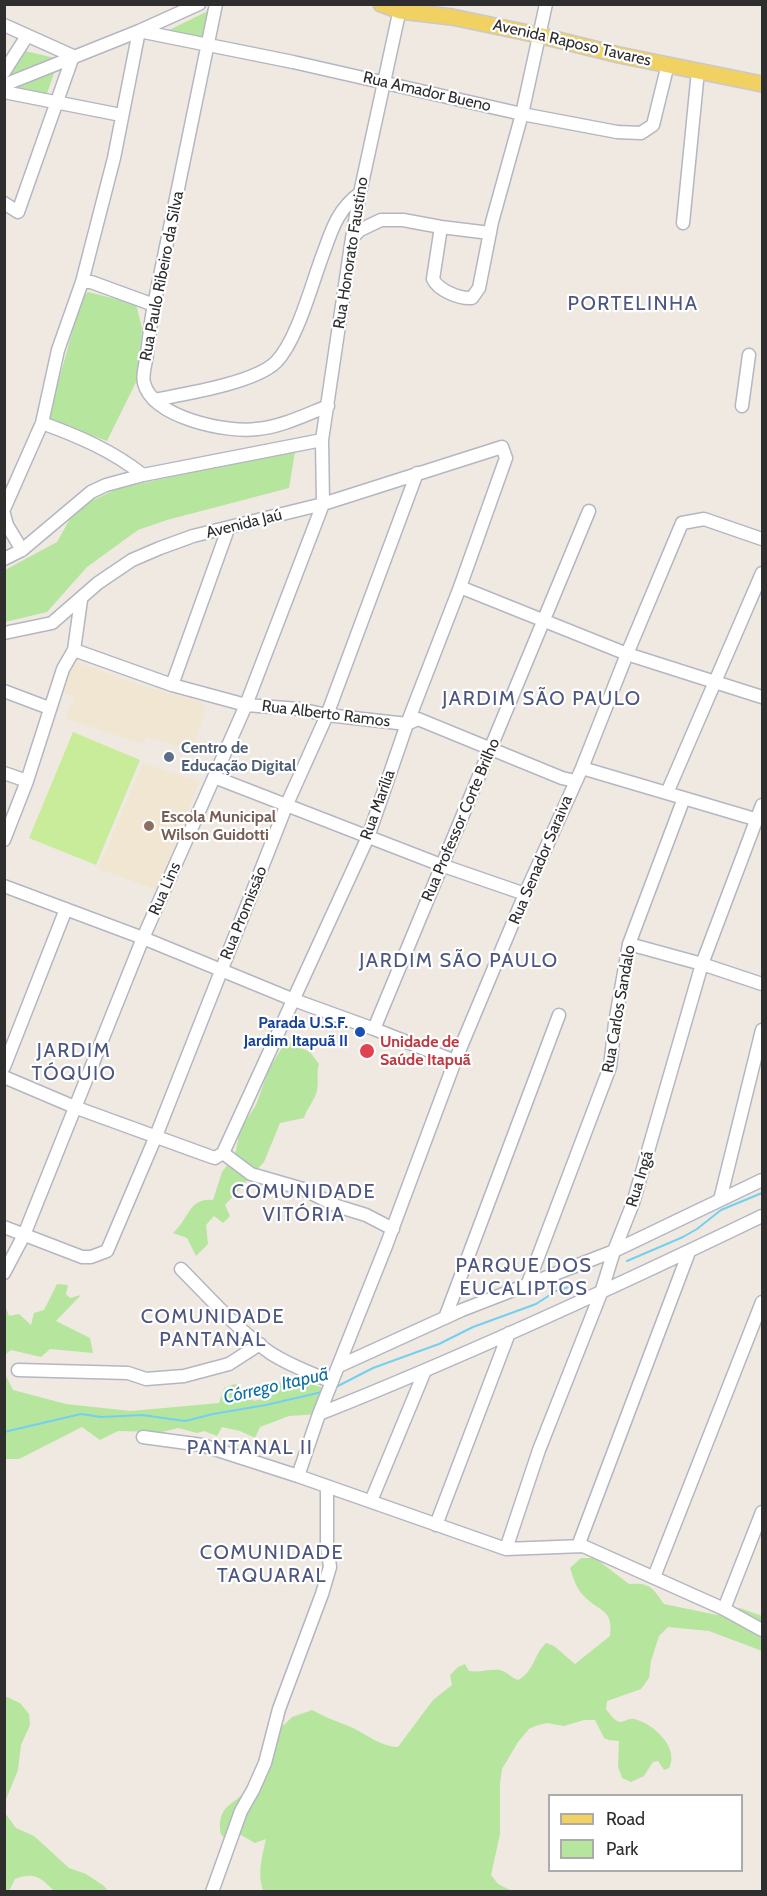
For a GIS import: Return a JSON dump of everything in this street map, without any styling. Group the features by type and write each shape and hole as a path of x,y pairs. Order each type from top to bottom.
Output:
{"main road":[{"name":"Avenida Raposo Tavares","path":"381,4 538,35 762,84"},
{"path":"418,4 438,9 452,17"}],"street":[{"path":"4,86 199,4"},
{"name":"Rua Paulo Ribeiro da Silva","path":"154,400 144,383 143,373 154,305 216,4"},
{"path":"441,227 433,279 439,288 467,298 476,296 490,233 522,114 546,4"},
{"name":"Rua Honorato Faustino","path":"323,504 322,440 352,238 400,8"},
{"path":"4,25 73,56"},
{"path":"4,509 42,423 58,350 82,282 104,202 139,31"},
{"name":"Rua Amador Bueno","path":"139,31 385,82 522,114 617,132 640,133 653,125 668,64"},
{"path":"4,72 27,36"},
{"path":"4,203 18,212 73,56"},
{"path":"683,223 698,71"},
{"path":"4,92 121,115"},
{"path":"154,400 232,382 267,369 276,362 291,340 340,210 360,193"},
{"path":"352,238 360,230 381,220 403,220 490,233"},
{"path":"82,282 91,282 154,305"},
{"path":"742,406 749,355"},
{"path":"154,400 179,416 200,423 238,430 259,429 291,421 328,406"},
{"path":"42,423 66,431 121,458 143,475"},
{"path":"4,559 22,550 91,492 106,485 143,475 322,440"},
{"name":"Avenida Jaú","path":"4,633 52,623 98,583 132,560 193,536 323,504 502,447"},
{"name":"Rua Marília","path":"223,1153 368,837 407,724 460,587 506,458 502,447"},
{"name":"Rua Promissão","path":"24,1235 82,1257 91,1257 107,1251 156,1136 287,804 327,715 417,473"},
{"name":"Rua Lins","path":"4,1273 24,1235 143,938 246,705 323,504"},
{"name":"Rua Professor Corte Brilho","path":"374,1029 589,511"},
{"path":"4,514 7,525 22,550"},
{"name":"Rua Senador Saraiva","path":"298,1476 319,1414 393,1229 456,1061 525,894 574,781 582,768 682,524 704,519 762,539"},
{"path":"172,685 228,529"},
{"path":"666,793 762,573"},
{"path":"460,587 627,654 762,697"},
{"path":"4,840 27,781 63,669 74,650 81,600"},
{"name":"Rua Alberto Ramos","path":"74,650 172,685 246,705 299,709 327,715 407,724 418,719 574,781"},
{"path":"4,691 49,708"},
{"path":"582,768 758,820"},
{"path":"4,772 27,781"},
{"path":"214,777 441,866 525,894"},
{"name":"Rua Carlos Sandalo","path":"527,1286 610,1067 629,944 684,798"},
{"name":"Rua Ingá","path":"506,1549 539,1450 602,1293 614,1251 633,1203 702,964 762,805"},
{"path":"4,885 143,938 294,1000 456,1061"},
{"path":"4,1067 66,909"},
{"path":"629,944 702,964 762,984"},
{"path":"445,1318 559,1015"},
{"path":"720,1200 762,1030"},
{"path":"4,1077 76,1108 215,1158 223,1153 251,1174 303,1190 337,1206 366,1215 393,1229"},
{"path":"339,1366 445,1318 614,1251 762,1180"},
{"path":"319,1414 424,1373 602,1293 762,1216"},
{"path":"4,1227 24,1235"},
{"path":"578,1546 689,1251"},
{"path":"181,1269 222,1311 260,1344 293,1365 332,1382"},
{"path":"654,1577 762,1302"},
{"path":"436,1525 509,1334"},
{"path":"18,1370 128,1373 146,1379 184,1376 229,1364 260,1344"},
{"path":"371,1501 424,1373"},
{"path":"142,1437 202,1445 506,1549 583,1546 724,1609 762,1630"},
{"path":"212,1892 241,1811 265,1763 279,1709 330,1567 327,1544 327,1486"},
{"path":"724,1609 762,1512"}],"shaded area":[{"path":"71,660 145,687 199,701 206,708 192,751 147,737 142,744 65,718 75,697 58,690"},
{"name":"Escola Municipal Wilson Guidotti","path":"143,763 199,782 157,890 98,869"}],"green space":[{"path":"208,11 204,39 167,31"},
{"path":"25,51 55,58 7,78"},
{"path":"57,65 46,96 7,88"},
{"path":"88,292 136,304 142,328 138,378 107,441 48,419 82,297"},
{"path":"295,452 289,488 167,520 138,530 87,567 47,612 5,622 5,570 57,542 76,508 117,489 266,455"},
{"path":"73,732 140,760 96,865 29,838"},
{"path":"286,1041 310,1052 319,1064 315,1097 304,1118 280,1123 264,1162 225,1205 230,1216 223,1223 214,1216 206,1225 208,1244 196,1256 187,1238 173,1233 194,1205 205,1200 213,1200 222,1172 235,1155 240,1130 256,1105 269,1069"},
{"path":"57,1284 68,1285 66,1294 70,1298 81,1295 56,1321 90,1338 93,1353 50,1349 41,1357 11,1350 5,1355 5,1306 9,1316 19,1314 31,1325 34,1313 44,1310"},
{"path":"4,1372 13,1390 66,1404 131,1411 219,1403 224,1388 235,1384 254,1392 249,1396 254,1401 265,1398 272,1382 311,1384 329,1390 319,1414 289,1416 260,1427 255,1438 240,1431 222,1427 217,1436 204,1431 197,1433 178,1428 162,1432 118,1431 100,1440 82,1427 19,1459 5,1459"},
{"path":"581,1558 595,1558 629,1584 642,1584 650,1587 664,1604 717,1615 740,1608 762,1616 762,1651 709,1631 668,1627 659,1636 651,1661 649,1678 641,1689 607,1701 606,1709 616,1720 620,1722 632,1719 641,1721 663,1738 671,1752 669,1768 664,1770 658,1761 653,1762 644,1776 631,1782 622,1778 618,1766 619,1741 604,1738 595,1720 584,1720 564,1726 547,1723 535,1726 529,1729 518,1742 502,1769 500,1834 491,1875 498,1884 512,1891 263,1891 260,1872 266,1839 255,1843 241,1835 225,1838 221,1833 220,1820 225,1809 243,1794 251,1781 276,1729 292,1717 312,1710 380,1743 398,1747 433,1700 452,1685 450,1675 458,1667 465,1664 469,1671 477,1672 500,1670 518,1680 531,1668 546,1643 554,1646 575,1664 610,1636 611,1627 610,1620 604,1611 578,1589 570,1568"},
{"path":"5,1696 20,1703 29,1714 30,1725 21,1745 18,1770 5,1802"},
{"path":"5,1813 16,1828 34,1836 69,1868 86,1874 108,1891 54,1891 41,1879 28,1876 15,1879 9,1891 5,1891"}],"waterway":[{"path":"627,1261 683,1237 721,1210 762,1193"},
{"name":"Córrego Itapuã","path":"336,1387 373,1368 439,1344 473,1327 536,1304 556,1291 572,1286"},
{"name":"Córrego Itapuã","path":"4,1432 81,1414 101,1417 142,1415 185,1421 322,1392"}],"place":[{"name":"Centro de Educação Digital","path":"169,757"},
{"name":"Escola Municipal Wilson Guidotti","path":"149,826"},
{"name":"Parada U.S.F. Jardim Itapuã II","path":"360,1032"},
{"name":"Unidade de Saúde Itapuã","path":"367,1051"}],"district":[{"name":"PORTELINHA","path":"633,304"},
{"name":"JARDIM SÃO PAULO","path":"542,699"},
{"name":"JARDIM SÃO PAULO","path":"459,961"},
{"name":"JARDIM TÓQUIO","path":"74,1062"},
{"name":"COMUNIDADE VITÓRIA","path":"304,1204"},
{"name":"PARQUE DOS EUCALIPTOS","path":"524,1278"},
{"name":"COMUNIDADE PANTANAL","path":"213,1328"},
{"name":"PANTANAL II","path":"250,1448"},
{"name":"COMUNIDADE TAQUARAL","path":"272,1564"}]}
